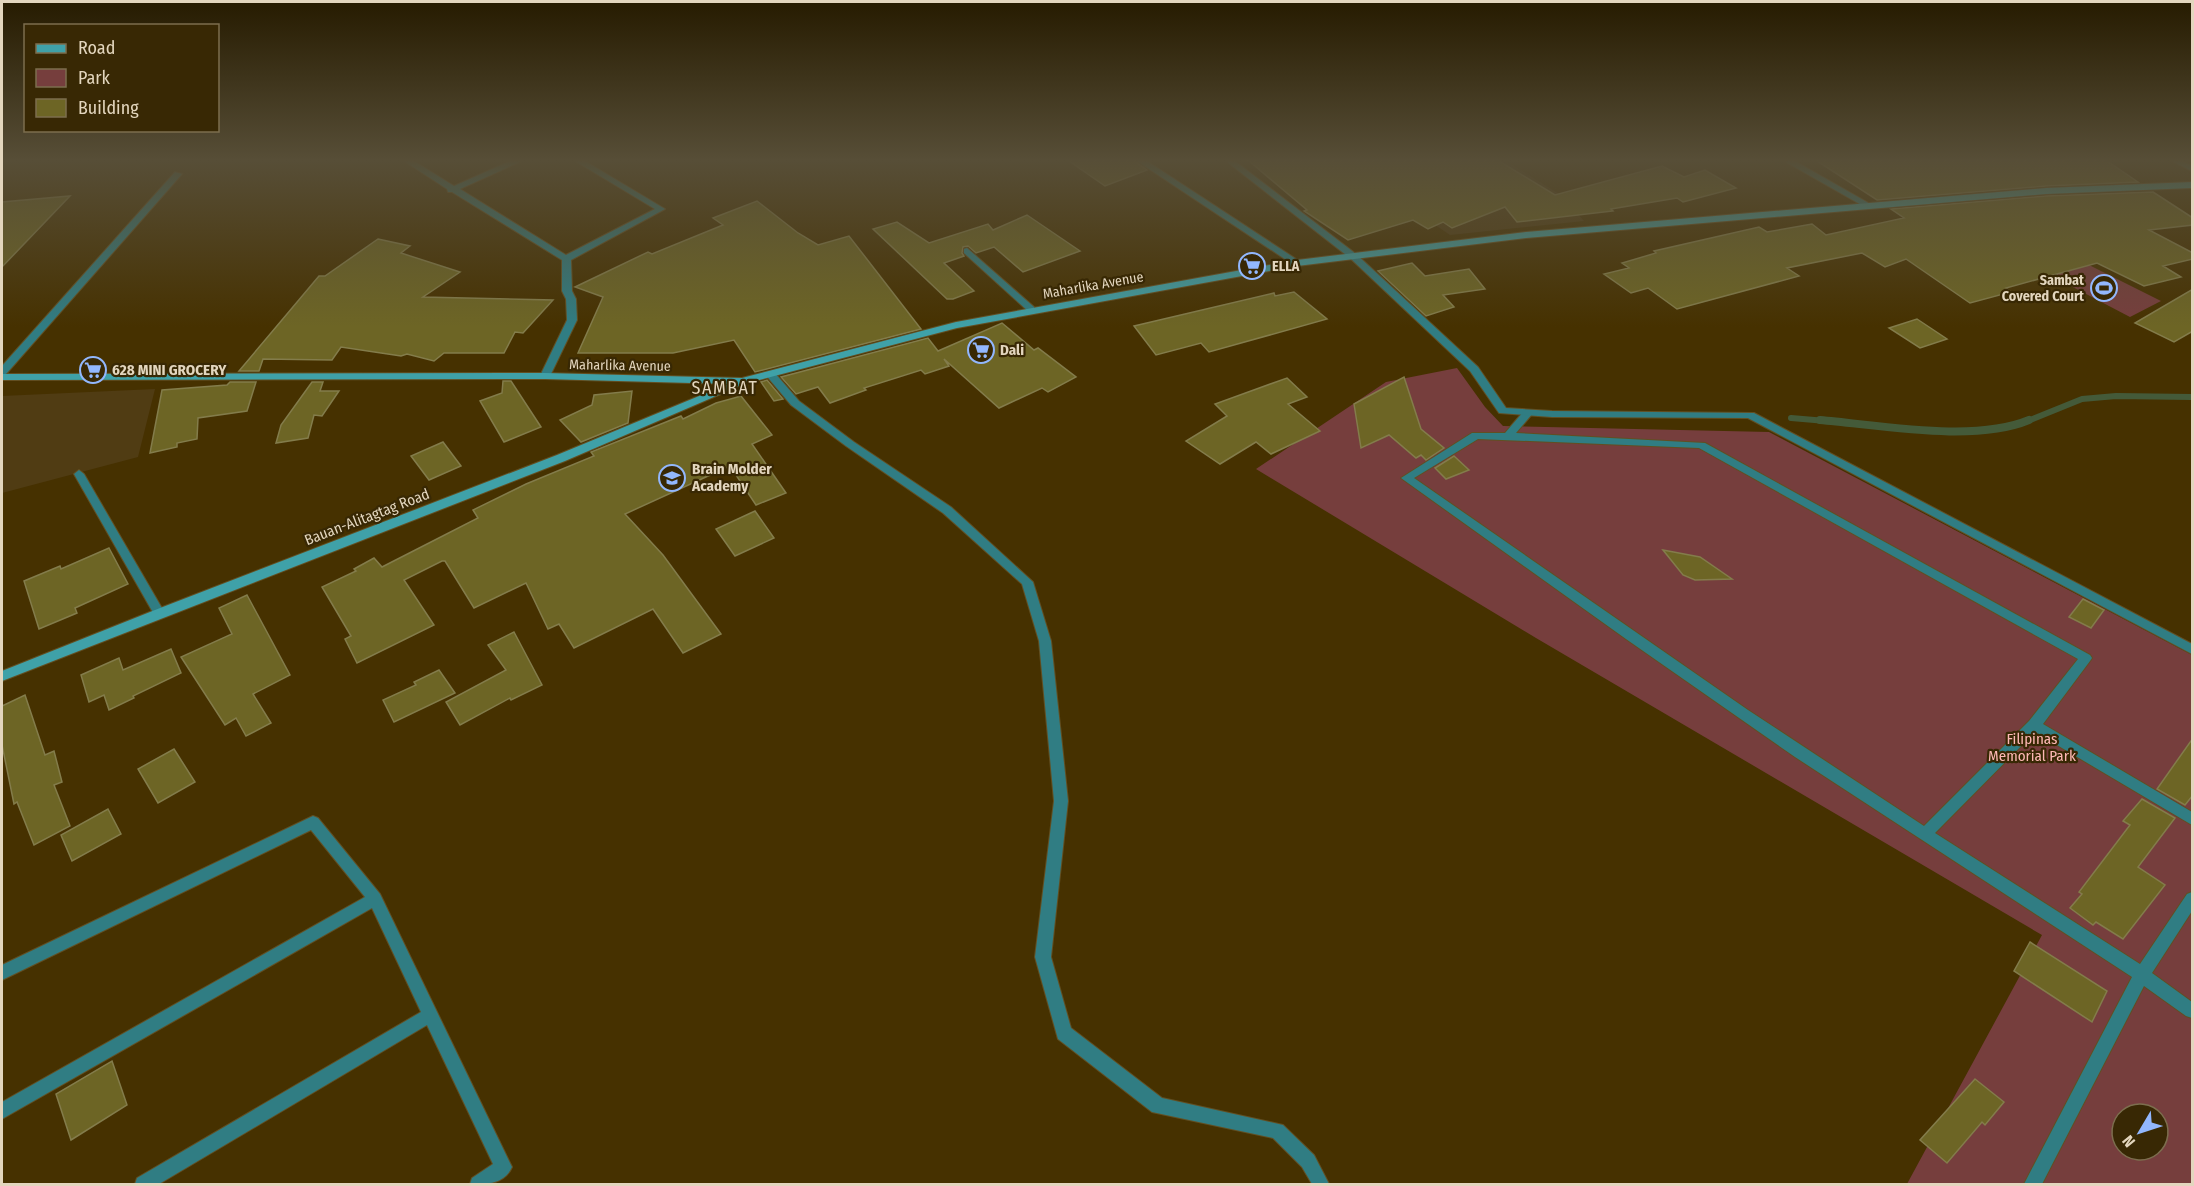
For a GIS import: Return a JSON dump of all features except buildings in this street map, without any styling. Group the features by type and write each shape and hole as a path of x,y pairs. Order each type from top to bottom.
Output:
{"main road":[{"name":"Maharlika Avenue","path":"2,377 545,376 742,381 956,325 1031,309 1297,263 1527,235 1739,216"},
{"name":"Bauan-Alitagtag Road","path":"2,676 561,458 742,381"}],"street":[{"path":"2,372 140,216"},
{"path":"496,216 566,259"},
{"path":"566,259 649,216"},
{"path":"1226,216 1297,263"},
{"path":"1302,216 1353,256 1474,369 1503,411 1750,415 2193,649"},
{"path":"968,251 1031,309"},
{"path":"545,376 572,320 571,299 567,291 566,259"},
{"path":"770,374 795,403 850,444 947,510 1027,582 1046,640 1061,801 1043,957 1064,1033 1158,1106 1277,1131 1308,1161 1321,1185"},
{"path":"1507,436 1528,413"},
{"path":"1924,835 2034,725 2086,658 1701,445 1476,435 1406,478 1776,737 1924,835 2142,974 2193,1011"},
{"path":"80,474 159,613"},
{"path":"2034,725 2193,819"},
{"path":"2,973 313,822 375,899 503,1167 478,1185"},
{"path":"2,1111 375,899"},
{"path":"2033,1185 2142,974 2193,899"},
{"path":"143,1185 430,1015"}],"shaded area":[{"path":"1423,216 1580,216 1584,221 1450,235"},
{"path":"155,389 138,457 2,493 2,396"}],"green space":[{"name":"Sambat Covered Court","path":"2079,260 2161,301 2130,317 2048,274"},
{"name":"Filipinas Memorial Park","path":"1457,368 1485,407 1503,426 1769,432 2192,655 2192,1184 1907,1184 2042,935 1536,638 1256,469 1386,382"}],"waterway":[{"path":"2025,422 2082,399 2116,396 2192,397"},
{"path":"1791,418 1838,422"},
{"path":"1820,420 1955,431 2007,427 2029,420"}],"place":[{"name":"ELLA","path":"1252,266"},
{"name":"Sambat Covered Court","path":"2104,288"},
{"name":"Dali","path":"981,350"},
{"name":"628 MINI GROCERY","path":"93,370"},
{"name":"Brain Molder Academy","path":"672,478"}],"district":[{"name":"SAMBAT","path":"725,388"}]}
